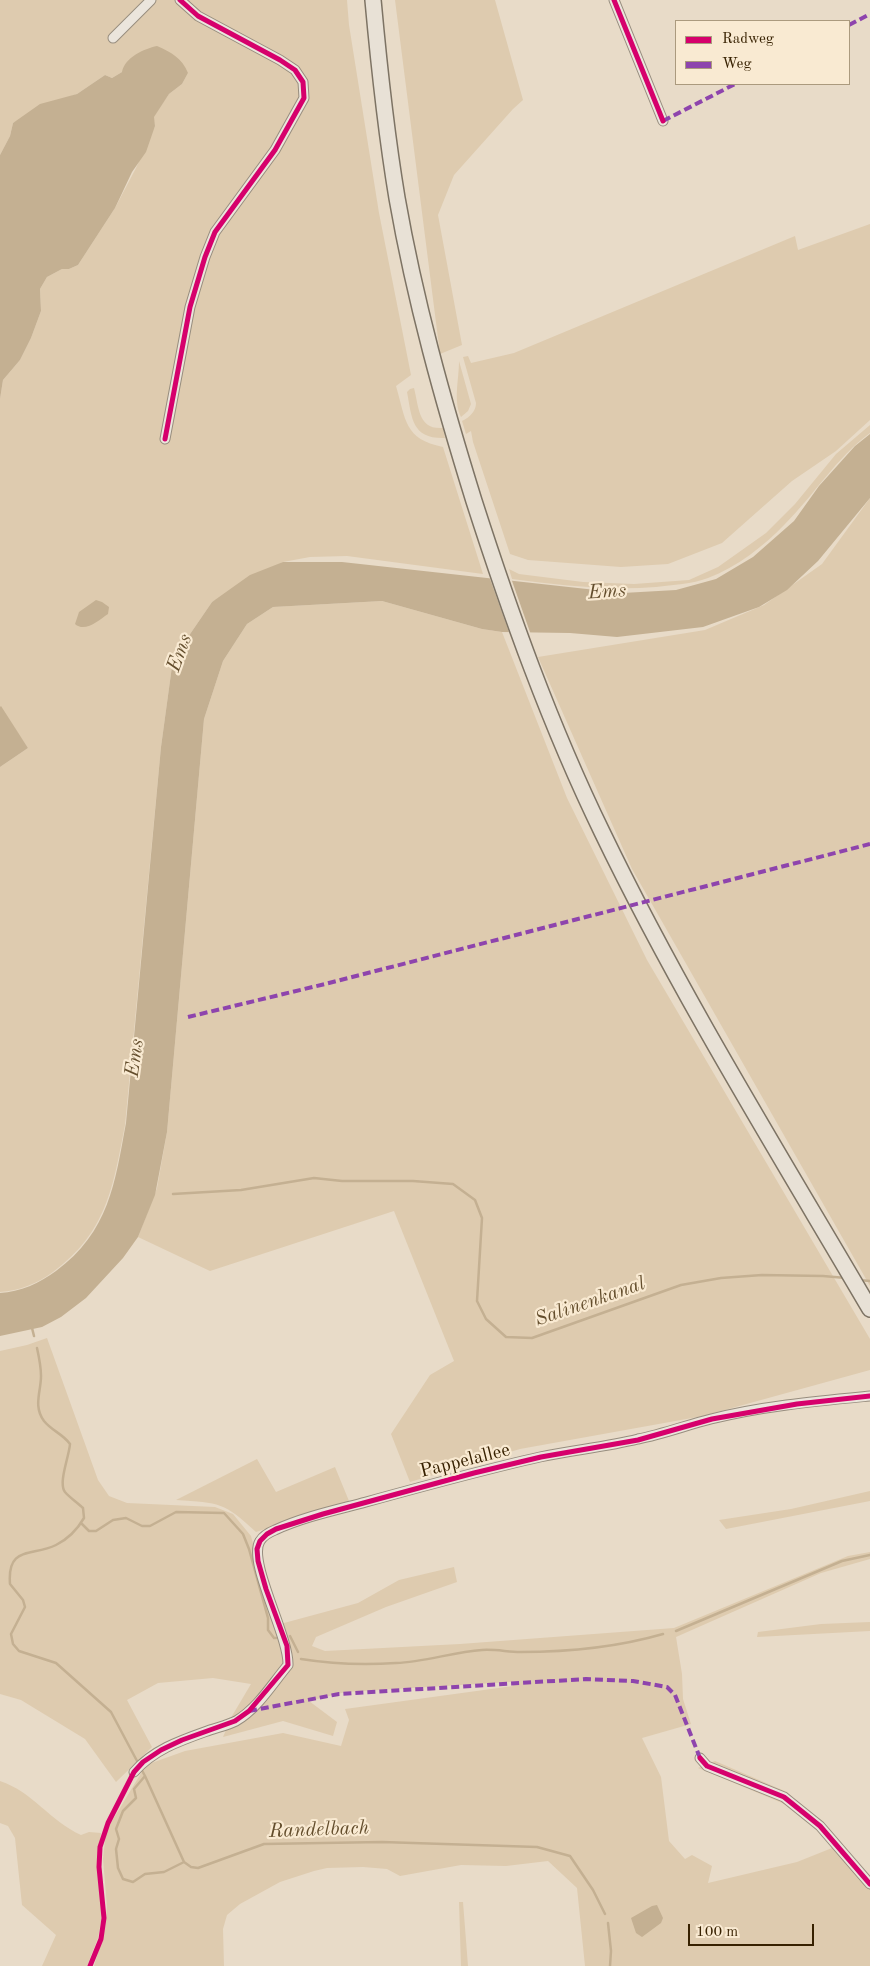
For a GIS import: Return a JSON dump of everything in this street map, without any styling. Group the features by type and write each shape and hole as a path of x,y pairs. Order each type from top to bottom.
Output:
{"main road":[{"path":"373,0 397,196 416,292 448,418 498,576 544,700 572,768 638,904 692,1003 870,1309"}],"street":[{"path":"113,38 152,0"},
{"path":"165,439 190,307 208,248 215,232 275,150 304,98 302,82 294,70 280,60 198,16 180,0"},
{"path":"614,0 663,121"},
{"name":"Pappelallee","path":"134,1772 143,1762 161,1750 182,1740 234,1722 250,1711 288,1665 287,1646 258,1561 257,1549 260,1541 272,1532 323,1514 541,1457 638,1440 712,1419 796,1404 870,1396"},
{"path":"700,1758 707,1766 784,1797 820,1826 870,1884"}],"shaded area":[{"path":"0,0 347,0 349,25 379,213 411,375 396,386 405,418 414,433 421,439 443,447 483,574 347,556 310,557 283,562 212,602 173,659 161,747 125,1125 111,1188 105,1207 96,1224 71,1257 53,1272 35,1283 14,1290 0,1292 0,767 28,748 0,707 0,399 3,380 20,360 41,311 40,289 47,277 62,269 69,269 78,265 115,208 136,168 155,126 153,117 169,94 182,84 188,73 122,72 112,78 105,75 77,94 13,123 10,136 0,155"},
{"path":"395,0 495,0 523,100 454,175 438,215 462,345 440,354"},
{"path":"870,224 870,420 836,451 792,481 722,543 668,564 621,567 528,560 510,554 471,431 466,434 462,421 472,414 476,403 463,357 468,356 471,363 514,353 795,236 798,250"},
{"path":"459,361 471,404 468,411 461,417 457,404"},
{"path":"414,388 419,410 424,421 435,428 443,428 445,438 426,435 416,426 410,411 407,392"},
{"path":"870,425 870,433 836,465 796,513 777,532 750,555 719,573 689,583 638,588 584,587 512,579 509,569 519,574 583,582 634,584 689,580 718,567 766,533 795,504 836,454"},
{"path":"870,498 870,1286 632,869 538,657 705,630 764,605 822,564"},
{"path":"382,601 482,629 502,632 567,798 647,960 870,1339 870,1370 703,1416 520,1449 410,1482 391,1434 430,1375 454,1361 394,1211 210,1271 138,1237 157,1188 167,1132 204,719 223,661 247,624 273,607"},
{"path":"47,1338 98,1480 109,1496 127,1503 215,1507 233,1514 251,1536 276,1631 284,1623 358,1603 399,1580 454,1567 457,1582 386,1607 316,1637 312,1646 325,1651 460,1644 674,1628 848,1556 870,1552 870,1559 821,1573 676,1637 682,1674 683,1699 691,1724 642,1738 661,1777 669,1841 685,1859 692,1855 712,1866 708,1883 797,1862 837,1846 870,1877 870,1966 585,1966 577,1888 548,1861 506,1866 461,1865 400,1876 387,1869 363,1867 327,1868 314,1871 280,1882 240,1904 227,1915 223,1929 224,1966 94,1966 105,1929 107,1907 103,1859 106,1831 146,1765 185,1751 283,1733 341,1746 349,1720 345,1709 513,1686 511,1682 346,1692 309,1701 337,1722 333,1736 283,1721 223,1737 232,1716 251,1684 213,1678 158,1683 127,1700 152,1747 116,1782 85,1739 21,1700 0,1694 0,1351"},
{"path":"257,1459 276,1492 335,1467 349,1501 256,1532 228,1509 203,1502 176,1500"},
{"path":"870,1491 870,1501 726,1529 719,1520 791,1509"},
{"path":"870,1622 870,1631 757,1637 758,1632 821,1624"},
{"path":"715,1761 787,1792 796,1801 787,1805 698,1768"},
{"path":"0,1781 22,1792 60,1822 81,1835 89,1832 101,1833 97,1859 102,1916 98,1938 87,1966 42,1966 56,1935 22,1905 15,1838 8,1826 0,1823"},
{"path":"459,1902 463,1902 468,1966 461,1966"}],"water":[{"path":"157,46 176,56 183,63 188,73 182,84 169,94 154,117 155,126 146,152 132,172 115,208 78,265 69,269 62,269 47,277 40,289 41,311 20,360 3,380 0,399 0,155 10,136 13,123 40,104 77,94 105,75 112,78 122,72 127,62 136,54"},
{"name":"Ems","path":"870,434 870,498 818,561 787,590 759,607 703,627 617,637 570,633 502,632 482,629 382,601 273,607 247,624 223,661 204,719 167,1132 155,1195 138,1237 123,1258 86,1298 61,1317 42,1327 0,1336 0,1293 15,1291 37,1283 56,1271 74,1256 99,1223 113,1186 126,1123 161,747 173,659 212,602 250,575 283,562 342,562 623,593 676,590 716,579 753,557 794,521 819,486 855,446"},
{"path":"96,600 109,607 108,614 87,626 83,627 75,624 79,612"},
{"path":"0,707 28,748 0,767"},
{"path":"657,1905 663,1918 661,1923 642,1937 636,1933 631,1918"}],"pier":[{"path":"489,576 511,578 531,635 510,635"}],"waterway":[{"name":"Salinenkanal","path":"173,1194 241,1190 314,1178 342,1181 413,1181 453,1184 475,1200 482,1218 477,1301 486,1319 506,1337 532,1338 681,1285 721,1278 762,1275 846,1278"},
{"name":"Salinenkanal","path":"859,1280 870,1281"},
{"name":"Randelbach","path":"32,1328 34,1336"},
{"name":"Randelbach","path":"37,1348 41,1373 38,1399 39,1410 44,1421 70,1444 63,1476 63,1488 83,1508 84,1518 72,1534 60,1543 47,1549 23,1554 13,1563 10,1572 10,1584 23,1600 25,1607 11,1634 13,1644 19,1651 56,1663 111,1712 145,1776 184,1862 191,1867 198,1868 264,1844 382,1842 537,1847 570,1856 593,1890 605,1914"},
{"path":"81,1523 89,1531 96,1531 113,1520 126,1518 142,1526 150,1526 176,1512 224,1513 243,1534 268,1618 268,1630 276,1638"},
{"path":"676,1631 842,1561 870,1555"},
{"path":"301,1659 348,1664 396,1663 482,1650 515,1652 574,1650 646,1639 663,1634"},
{"path":"290,1636 298,1652"},
{"path":"145,1776 134,1789 136,1798 123,1811 116,1829 119,1839 116,1849 118,1868 123,1879 133,1882 145,1874 164,1872 184,1862"},
{"name":"Randelbach","path":"608,1923 611,1951 610,1966"}],"marked path":[{"path":"850,24 870,14"},
{"path":"663,121 733,85"},
{"path":"188,1017 325,984 870,844"},
{"path":"249,1711 339,1694 586,1679 633,1681 667,1687 675,1695 700,1758"}],"cycle path":[{"path":"165,439 190,307 205,257 215,232 275,150 304,98 303,82 295,70 198,16 180,0"},
{"path":"614,0 663,121"},
{"path":"90,1966 101,1939 104,1918 99,1867 100,1847 108,1823 134,1772 143,1762 161,1750 182,1740 235,1721 249,1711 288,1665 287,1646 258,1561 257,1549 260,1541 267,1534 276,1529 323,1514 541,1457 638,1440 712,1419 797,1404 870,1396"},
{"path":"700,1758 707,1766 784,1797 820,1826 870,1884"}]}
